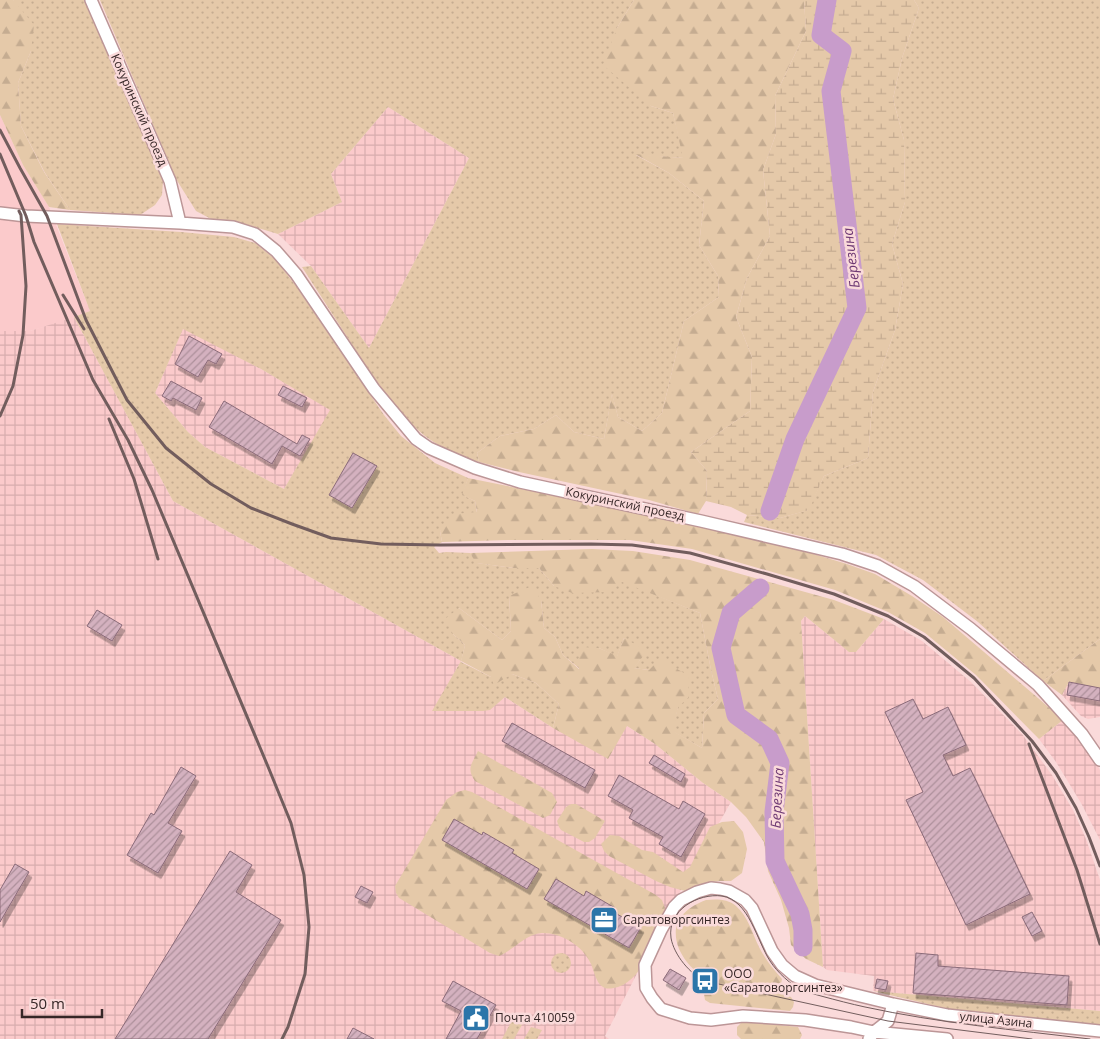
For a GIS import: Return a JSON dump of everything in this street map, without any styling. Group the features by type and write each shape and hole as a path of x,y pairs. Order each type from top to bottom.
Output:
{"street":[{"name":"Кокуринский проезд","path":"91,0 170,182 180,223"},
{"name":"Кокуринский проезд","path":"0,213 233,227 255,234 276,251 296,274 374,389 416,439 429,448 475,468 520,482 701,520 842,554 878,566 914,586 971,629 1038,685 1082,734 1100,760"},
{"name":"улица Азина","path":"871,1035 851,1027 805,1020 743,1016 711,1020 690,1018 661,1009 646,988 646,965 661,930 674,907 681,900 697,892 711,888 720,889 729,891 745,900 752,908 772,951 782,965 795,976 816,985 947,1015 1100,1031"},
{"path":"871,1035 888,1021 893,1004"},
{"path":"871,1035 947,1039"}],"shaded area":[{"path":"388,107 469,158 369,348 311,266 278,234 342,202 331,174"},
{"path":"0,115 23,165 49,207 90,311 30,331 0,331"},
{"name":"Саратоворгсинтез","path":"74,317 173,501 461,661 433,711 490,709 505,697 553,728 627,726 655,744 703,783 731,802 668,913 605,1036 609,1039 0,1039 0,331 30,331"},
{"path":"183,328 261,369 331,410 284,489 205,447 188,432 155,393"},
{"path":"805,616 849,652 856,652 884,619 922,641 971,682 1022,734 1052,775 1073,810 1086,839 1100,880 1100,1011 873,991 874,976 827,970 823,967 801,621"},
{"path":"1069,682 1100,688 1100,717 1088,719 1081,716 1062,695"},
{"path":"1063,720 1100,770 1100,840 1081,803 1056,762 1039,739"}],"green space":[{"path":"0,0 13,0 34,25 31,51 18,83 21,126 44,172 70,210 49,207 23,165 0,115"},
{"path":"13,0 84,0 163,181 162,195 155,205 140,215 70,210 45,173 21,126 18,83 31,51"},
{"path":"100,0 634,0 617,28 651,106 673,113 684,158 636,155 669,173 704,201 699,245 718,276 719,297 684,321 662,413 642,431 618,417 612,394 604,439 574,432 556,415 534,429 500,436 477,453 479,462 448,450 426,436 403,415 381,388 302,267 311,266 369,348 469,158 388,107 331,174 342,202 278,234 245,224 213,220 196,211 176,179"},
{"path":"634,0 804,0 806,31 775,96 776,134 763,170 770,236 747,278 736,317 752,357 750,411 691,452 707,471 706,501 698,514 649,500 479,462 477,453 500,436 534,429 556,415 574,432 604,439 612,393 618,417 642,431 662,413 684,321 719,297 718,276 699,245 704,201 669,173 635,154 683,158 673,113 651,106 603,65 617,28"},
{"path":"804,0 914,0 919,8 902,58 893,99 904,140 905,202 892,244 903,284 895,330 873,392 868,458 824,476 809,510 780,518 747,515 731,507 706,501 707,471 691,452 750,411 752,357 736,317 747,278 770,236 763,170 776,134 775,96 806,31"},
{"path":"914,0 1100,0 1100,639 1043,681 978,622 923,580 876,555 744,522 747,515 780,518 808,510 824,476 868,458 873,392 895,330 903,284 892,244 905,202 904,140 893,99 902,58 919,8"},
{"path":"57,224 234,237 255,243 276,260 296,286 384,415 401,436 435,463 468,478 463,495 475,501 477,513 440,531 442,542 434,547 439,553 470,553 477,563 514,568 539,568 554,586 622,581 700,613 718,699 704,713 702,748 672,731 678,706 649,670 633,668 640,660 624,638 617,657 599,648 580,669 563,655 555,637 544,628 541,600 509,596 511,631 502,640 459,608 453,634 465,645 461,662 491,677 512,674 536,683 559,704 553,728 505,697 490,710 432,711 461,661 173,501 74,317 90,311","holes":["183,329 261,369 330,410 284,489 205,447 188,432 155,393"]},
{"path":"468,478 650,515 790,547 875,574 943,617 1063,720 1039,739 976,675 925,633 888,612 835,590 692,549 630,540 442,542 440,531 454,514 477,512 475,501 462,495"},
{"path":"592,549 633,551 690,560 834,600 884,619 856,652 849,652 805,616 801,621 823,967 806,959 791,945 789,928 781,900 768,871 764,842 746,817 731,802 703,783 655,744 627,726 608,759 553,728 559,704 536,683 512,674 494,685 491,677 461,661 465,645 453,634 445,619 459,608 502,640 511,631 509,596 532,586 541,600 544,628 555,637 563,655 579,669 579,647 599,648 617,656 624,638 647,651 634,668 649,670 660,659 689,676 688,698 678,707 673,731 702,748 704,713 718,699 700,613 622,582 610,592 572,593 554,586 539,568 514,568 476,563 470,553"},
{"path":"1100,639 1100,688 1069,682 1062,695 1043,681"},
{"path":"478,751 552,793 557,802 550,815 543,818 475,781 470,769"},
{"path":"465,790 472,792 662,900 665,908 654,942 643,965 628,982 615,988 608,989 603,987 597,980 591,964 583,952 571,942 557,935 536,934 499,956 490,953 399,898 395,886 446,800 457,792"},
{"path":"576,804 605,821 595,838 589,842 584,842 561,830 559,827 557,821 566,807"},
{"path":"734,821 743,832 747,849 742,873 731,881 704,884 685,891 656,881 609,856 601,844 610,835 619,836 642,850 653,852 683,872 690,867 710,827 722,822"},
{"path":"706,900 726,901 740,910 747,920 764,956 782,979 781,984 777,988 778,993 791,997 794,1002 790,1011 710,1003 705,1000 704,994 709,980 688,964 679,949 676,932 680,918 691,908"},
{"path":"557,953 565,953 571,959 571,967 565,973 557,973 551,967 551,959"},
{"path":"873,991 1100,1011 1100,1025 949,1009"},
{"path":"515,1015 523,1023 514,1039 502,1039"},
{"path":"749,1022 798,1027 802,1035 800,1039 741,1039 737,1035 737,1027 741,1023"},
{"path":"531,1027 542,1030 537,1039 524,1039"}],"building":[{"path":"189,336 222,354 216,364 208,360 198,377 175,364"},
{"path":"171,381 202,398 196,410 173,398 171,401 162,396"},
{"path":"283,386 307,398 302,407 278,395"},
{"path":"224,401 297,444 302,435 310,439 300,456 282,446 272,464 209,427"},
{"path":"353,453 377,466 352,508 329,495"},
{"path":"97,610 122,625 112,641 87,626"},
{"path":"1069,682 1100,688 1100,701 1067,695"},
{"path":"913,699 923,719 948,707 966,745 943,755 953,776 970,768 1030,894 966,925 906,800 923,792 885,712"},
{"path":"512,723 595,770 585,788 502,741"},
{"path":"654,755 685,774 681,782 649,763"},
{"path":"181,767 196,776 168,823 182,831 158,873 127,855 151,813 154,815"},
{"path":"619,775 679,809 683,801 705,814 681,857 659,844 663,837 629,818 633,810 608,796"},
{"path":"454,819 482,835 483,832 514,850 512,853 539,869 527,889 442,840"},
{"path":"230,851 252,865 236,892 281,920 208,1039 115,1039"},
{"path":"15,864 29,872 0,922 0,890"},
{"name":"Саратоворгсинтез","path":"556,879 584,896 586,891 615,908 613,912 641,927 629,948 544,899"},
{"path":"361,886 373,892 367,903 355,897"},
{"path":"1032,912 1042,931 1032,936 1022,917"},
{"path":"916,953 938,955 938,966 1069,976 1067,1005 913,993"},
{"path":"670,969 686,978 679,990 663,980"},
{"path":"877,979 888,981 886,990 875,988"},
{"path":"453,981 496,1005 477,1039 446,1039 461,1011 442,1001"},
{"path":"353,1028 374,1039 347,1039"}],"waterway":[{"name":"Березина","path":"770,511 795,439 857,308 831,91 842,51 821,35 827,0"},
{"name":"Березина","path":"760,588 731,613 721,648 736,715 769,739 780,763 774,812 775,861 800,914 803,930 803,947"}],"tram line":[{"path":"1032,1039 888,1021 705,981 694,974 675,951 671,938 671,928 674,919 686,905 703,897 722,896 731,899 746,913 765,953 773,965 789,982 803,991 893,1013 977,1026 1090,1039"}],"railway":[{"path":"0,130 47,216 86,320 127,400 166,448 211,484 251,508 331,538 381,544 632,545 690,553 834,594 888,616 924,637 974,678 1032,741 1056,773 1076,808 1100,866"},
{"path":"0,154 26,216 34,242 93,380 128,440 152,490 291,823 304,875 309,927 305,974 288,1027 282,1039"},
{"path":"0,416 13,386 23,335 26,286 21,215 19,211"},
{"path":"63,295 84,329"},
{"path":"109,419 134,479 158,559"},
{"path":"1029,744 1077,870 1100,944"}],"place":[{"name":"Саратоворгсинтез","path":"604,920"},
{"name":"ООО «Саратоворгсинтез»","path":"705,981"},
{"name":"Почта 410059","path":"476,1018"}]}
